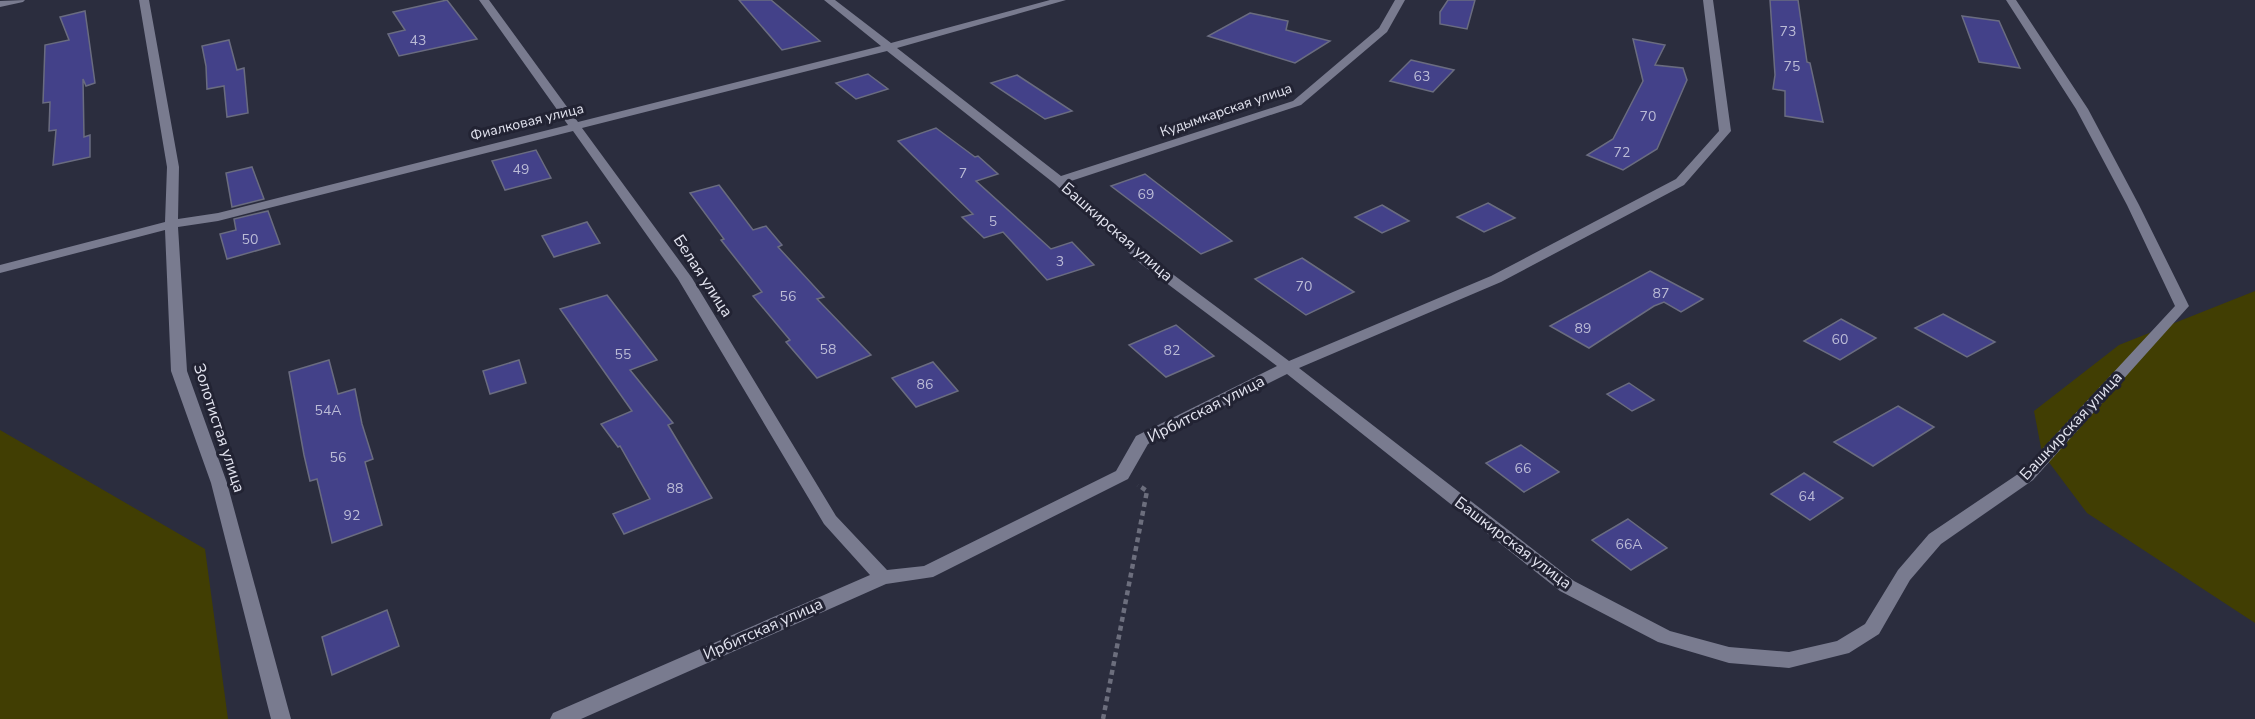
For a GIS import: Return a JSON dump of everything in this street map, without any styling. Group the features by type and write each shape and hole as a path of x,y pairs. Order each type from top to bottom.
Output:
{"street":[{"path":"0,4 20,0"},
{"name":"Золотистая улица","path":"144,0 173,166 171,224 179,371 219,483 281,719"},
{"name":"Белая улица","path":"484,0 685,278 830,520 882,577"},
{"name":"Башкирская улица","path":"829,0 1059,181 1146,261 1288,367 1567,586 1665,637 1729,655 1789,660 1842,648 1872,628 1904,574 1935,538 2027,476 2182,306 2133,205 2082,109 2011,0"},
{"name":"Фиалковая улица","path":"0,269 171,224 218,217 889,47 1061,0"},
{"name":"Кудымкарская улица","path":"1059,181 1297,104 1383,30 1400,0"},
{"name":"Ирбитская улица","path":"560,719 882,577 927,572 1122,475 1142,440 1288,367 1496,279 1680,182 1725,131 1707,0"}],"path":[{"path":"1103,719 1147,491 1122,475"}],"shaded area":[{"path":"2255,291 2255,623 2087,513 2042,453 2034,411 2119,345"},
{"path":"0,430 205,549 228,719 0,719"}],"building":[{"path":"447,0 477,39 399,56 388,34 405,30 393,12"},
{"path":"739,0 771,0 820,41 782,50"},
{"path":"1448,0 1475,0 1467,29 1440,24 1440,12"},
{"path":"1770,0 1798,0 1807,62 1810,63 1823,122 1785,116 1785,91 1773,89 1775,75"},
{"path":"85,11 95,83 86,86 83,79 84,137 90,135 90,157 53,165 56,130 49,131 50,102 43,103 45,45 69,40 60,17"},
{"path":"1250,13 1288,21 1286,30 1330,41 1295,63 1208,36"},
{"path":"1962,16 1999,21 2020,68 1979,62"},
{"path":"1633,39 1665,45 1655,65 1683,68 1687,80 1657,149 1623,170 1587,155 1613,139 1643,81"},
{"path":"229,40 237,70 244,68 248,113 227,117 224,86 207,89 202,46"},
{"path":"1411,60 1454,70 1433,92 1390,81"},
{"path":"868,74 888,89 856,99 836,83"},
{"path":"1017,75 1072,111 1045,119 991,83"},
{"path":"936,128 975,157 978,156 998,174 976,181 1051,249 1072,242 1094,265 1047,280 1003,232 984,238 962,217 973,214 898,141"},
{"path":"536,150 551,178 505,190 492,161"},
{"path":"252,167 264,199 232,207 226,173"},
{"path":"1145,174 1232,241 1201,254 1111,186"},
{"path":"719,185 753,230 766,226 782,245 778,247 824,297 817,299 871,355 817,378 786,342 790,340 753,296 762,292 721,240 724,239 690,193"},
{"path":"1488,203 1515,218 1484,232 1457,217"},
{"path":"1382,205 1409,221 1382,233 1355,217"},
{"path":"268,211 280,244 227,259 220,234 236,230 234,219"},
{"path":"587,222 600,243 554,257 542,236"},
{"path":"1302,258 1354,292 1306,315 1255,279"},
{"path":"1650,271 1703,299 1681,312 1664,302 1654,306 1589,348 1550,326"},
{"path":"607,295 657,360 630,370 673,423 668,425 712,498 624,534 613,514 650,499 620,446 618,447 601,424 632,411 560,309"},
{"path":"1943,314 1995,342 1967,357 1915,328"},
{"path":"1841,319 1876,338 1840,360 1804,341"},
{"path":"1176,325 1214,356 1166,377 1129,345"},
{"path":"329,360 338,394 355,389 362,424 373,459 365,462 382,525 332,543 317,479 310,481 289,372"},
{"path":"519,360 526,383 490,394 483,371"},
{"path":"933,362 958,391 916,407 892,378"},
{"path":"1629,383 1654,400 1632,411 1607,394"},
{"path":"1898,406 1934,427 1873,466 1834,442"},
{"path":"1521,445 1559,472 1524,492 1486,463"},
{"path":"1804,473 1843,498 1810,520 1771,494"},
{"path":"1628,519 1667,548 1631,570 1592,540"},
{"path":"387,610 399,646 332,675 322,637"}]}
